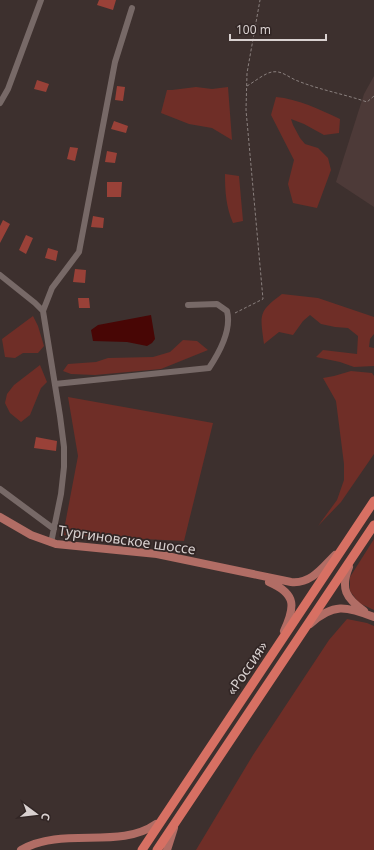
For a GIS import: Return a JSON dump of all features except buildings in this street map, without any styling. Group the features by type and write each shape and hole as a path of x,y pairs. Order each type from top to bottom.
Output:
{"highway":[{"name":"«Россия»","path":"142,850 374,501"},
{"name":"«Россия»","path":"157,850 374,525"}],"main road":[{"name":"Тургиновское шоссе","path":"0,517 31,535 51,543 76,547 157,554 256,576 294,582 306,580 316,574 344,546"},
{"path":"355,553 345,577 345,588 351,601 371,615"},
{"name":"Тургиновское шоссе","path":"256,576 280,586 286,592 291,601 291,614 277,647"},
{"path":"302,632 320,615 331,609 344,608 371,615"},
{"path":"21,850 31,845 48,841 107,844 127,842 150,831 168,811"},
{"path":"167,850 179,817"}],"street":[{"path":"0,103 8,89 41,0"},
{"path":"51,543 61,494 64,467 63,440 43,311 52,288 79,252 106,116 115,62 132,8"},
{"path":"0,275 36,303 43,311"},
{"path":"55,384 209,368 224,339 229,324 229,316 227,311 217,304 188,305"},
{"path":"0,489 54,529"}],"path":[{"path":"229,316 263,299 246,110 247,73 260,0"},
{"path":"247,86 272,72 282,73 292,79 306,84 348,95 367,102 374,96"}],"shaded area":[{"path":"374,76 374,207 336,182 364,94"},
{"path":"196,87 212,89 228,87 232,140 212,128 189,124 161,113 167,90"},
{"path":"276,97 300,102 340,119 339,133 324,135 291,119 300,138 305,144 318,148 328,158 331,170 317,208 293,203 288,184 294,160 271,115"},
{"path":"225,174 239,176 243,221 233,223 226,199"},
{"path":"282,294 318,298 374,317 374,334 370,339 369,347 374,348 374,366 354,367 340,362 316,357 323,350 357,354 358,336 348,328 321,324 310,315 303,321 293,335 279,332 264,344 262,314 268,305"},
{"path":"151,315 155,339 147,346 127,342 93,341 91,330 98,325"},
{"path":"33,316 38,326 44,346 38,353 23,353 15,358 5,357 2,339"},
{"path":"183,340 197,341 208,350 161,369 95,375 71,374 63,371 68,364 96,362 108,358 153,357 170,352"},
{"path":"40,365 47,382 41,388 30,415 21,422 10,413 5,403 7,394 14,385"},
{"path":"351,371 372,373 374,376 374,454 341,502 318,526 337,500 344,480 344,464 336,401 323,378"},
{"path":"68,397 213,423 184,541 63,535 78,456"},
{"path":"374,539 374,610 359,603 350,591 350,577"},
{"path":"347,619 374,626 374,850 196,850 253,755 329,640"}]}
